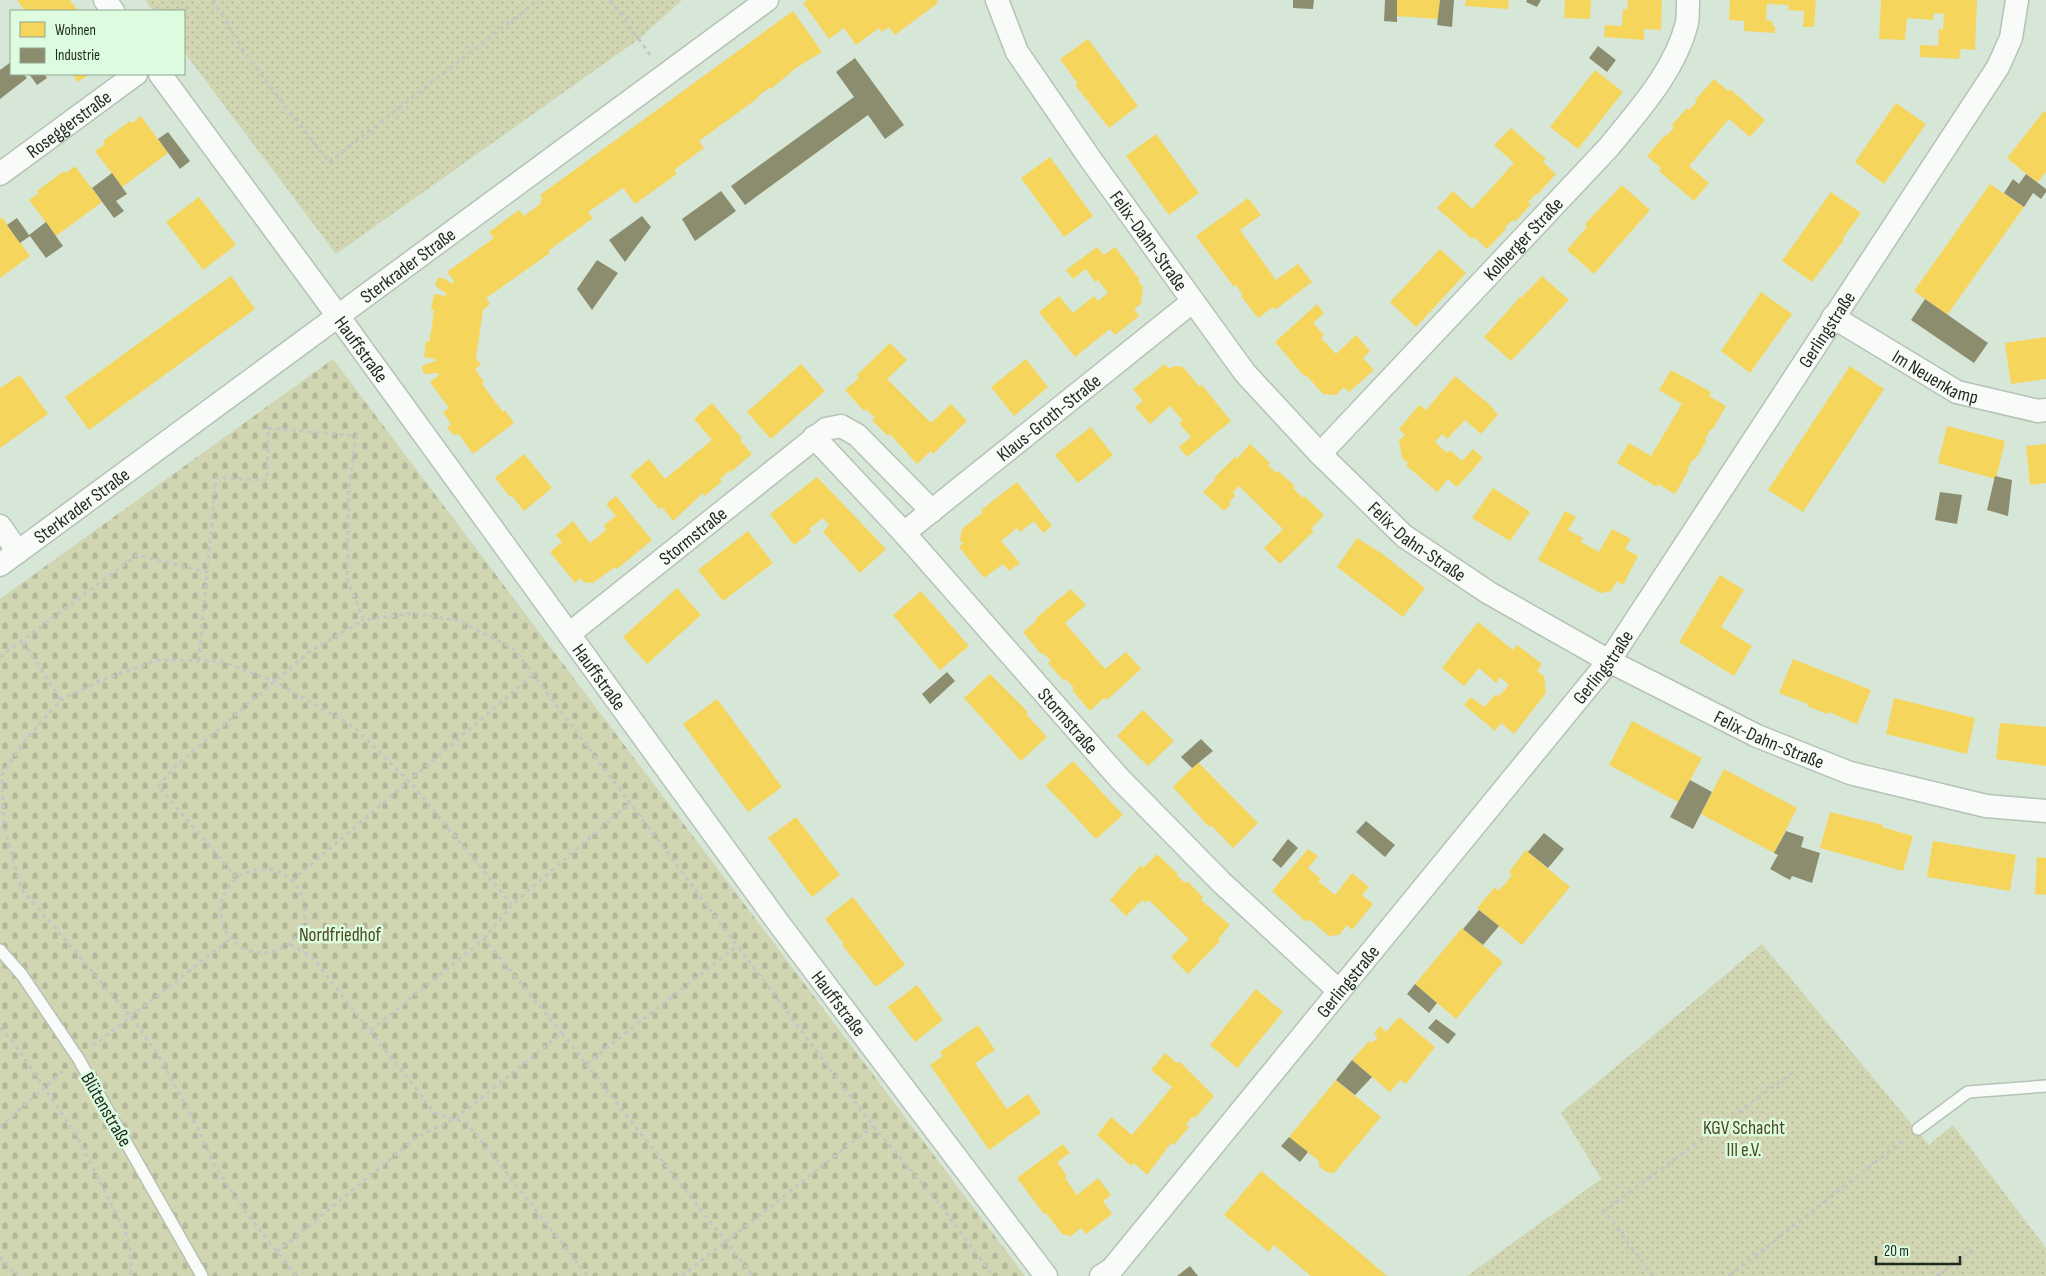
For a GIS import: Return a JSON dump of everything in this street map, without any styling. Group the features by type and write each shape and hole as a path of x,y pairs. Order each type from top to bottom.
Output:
{"street":[{"name":"Sterkrader Straße","path":"0,565 767,0"},
{"name":"Felix-Dahn-Straße","path":"997,0 1016,52 1192,302 1245,372 1320,454 1404,536 1489,593 1608,662 1756,736 1850,773 1986,806 2046,811"},
{"name":"Kolberger Straße","path":"1320,454 1608,148 1649,97 1678,49 1687,22 1688,0"},
{"name":"Gerlingstraße","path":"1101,1276 1112,1269 1338,990 1608,662 1998,67 2011,38 2017,0"},
{"name":"Roseggerstraße","path":"0,174 135,75"},
{"name":"Hauffstraße","path":"161,75 338,316 780,926 1046,1276"},
{"name":"Klaus-Groth-Straße","path":"904,533 1192,302"},
{"name":"Im Neuenkamp","path":"1833,317 1957,392 2038,411 2046,410"},
{"name":"Stormstraße","path":"569,634 826,428 841,426 857,435 932,510"},
{"name":"Stormstraße","path":"814,437 904,533 1119,778 1222,882 1338,990"},
{"path":"0,526 18,552"}],"lane":[{"name":"Blütenstraße","path":"0,950 22,975 78,1058 202,1276"},
{"path":"1918,1129 1968,1092 2046,1086"}],"path":[{"path":"213,0 248,58 329,162 538,0"},
{"path":"610,0 666,75"},
{"path":"199,660 216,478 267,480 268,428 356,436 348,491 347,579 364,620"},
{"path":"0,657 23,642 137,556 207,572"},
{"path":"236,877 158,786 179,763 309,652 364,620 412,613 460,621 514,650 534,674 873,1126 938,1202 993,1276"},
{"path":"23,642 61,700"},
{"path":"296,1276 244,1210 213,1164 178,1090 159,1056 131,1017 21,888 4,825 2,775 27,738 61,700 99,681 158,660 220,660 274,681 354,727 410,782 512,905"},
{"path":"292,881 534,674"},
{"path":"370,1031 484,939 512,905 630,803"},
{"path":"262,868 275,870 292,881 297,885 303,897 306,911 298,935 289,944 278,950 265,953 252,952 240,947 230,939 223,927 220,913 221,900 227,887 236,877 248,870 262,868"},
{"path":"0,1127 78,1058 230,939"},
{"path":"484,939 562,1033 754,1276"},
{"path":"289,944 312,957 435,1113 467,1123 588,1276"},
{"path":"586,1064 737,946"},
{"path":"0,1028 11,1039 76,1136 125,1231 131,1252 131,1276"},
{"path":"277,1252 417,1137 455,1119 562,1033"},
{"path":"1653,1276 1604,1211 1792,1073"},
{"path":"682,1276 725,1240 873,1126"},
{"path":"1729,1276 1918,1129"},
{"path":"1937,1276 1975,1248"},
{"path":"0,1257 17,1276"}],"green space":[{"path":"145,0 682,0 639,39 336,254 185,53 185,10 152,10"},
{"name":"Nordfriedhof","path":"333,359 1025,1276 0,1276 0,599"},
{"name":"KGV Schacht III e.V.","path":"1762,944 1929,1145 1953,1125 2046,1248 2046,1276 1467,1276 1601,1179 1561,1113"}],"building: Wohnen":[{"path":"17,0 70,0 77,10 24,10"},
{"path":"808,0 936,0 938,3 895,35 889,27 882,32 879,28 856,45 844,28 829,39 803,3"},
{"path":"1397,0 1440,0 1439,19 1396,16"},
{"path":"1466,0 1509,0 1508,9 1465,6"},
{"path":"1565,0 1591,0 1590,19 1564,18"},
{"path":"1628,0 1662,0 1661,30 1644,29 1644,40 1604,37 1605,25 1622,26 1623,9 1627,10"},
{"path":"1730,0 1816,0 1814,27 1803,27 1804,11 1788,10 1789,5 1767,4 1766,20 1772,21 1773,26 1775,26 1775,33 1744,31 1744,21 1729,20"},
{"path":"1881,0 1977,0 1975,50 1961,49 1959,59 1920,57 1920,45 1938,46 1939,29 1943,30 1944,14 1934,13 1933,20 1907,18 1905,40 1879,39"},
{"path":"793,11 822,52 796,68 771,89 769,88 699,141 704,148 674,170 677,174 635,204 623,188 588,212 593,218 548,251 550,253 486,298 490,304 483,310 476,358 481,365 475,369 484,382 482,384 503,412 505,410 514,423 473,454 458,433 454,436 447,427 451,424 443,412 449,408 430,382 439,373 424,374 422,367 436,361 435,359 424,357 426,341 429,342 432,326 434,310 431,310 434,294 445,296 447,294 435,284 438,278 443,278 453,284 454,281 447,272 494,238 489,232 519,210 524,216 540,204 542,197 540,195"},
{"path":"1088,39 1138,106 1109,128 1075,85 1078,84 1060,59"},
{"path":"1595,70 1623,92 1578,149 1550,127"},
{"path":"73,75 88,75 78,82"},
{"path":"1714,79 1728,91 1730,89 1765,120 1750,137 1729,119 1689,166 1709,183 1694,201 1659,171 1661,168 1647,156 1665,135 1674,128 1672,125 1687,108 1689,110 1697,101 1695,100"},
{"path":"1896,103 1926,124 1884,184 1855,162"},
{"path":"2044,111 2046,113 2046,172 2037,183 2007,158"},
{"path":"141,116 168,153 122,187 95,151 105,144 103,141 130,121 132,123"},
{"path":"1511,128 1546,159 1543,162 1556,174 1528,202 1531,204 1515,222 1513,220 1505,227 1506,229 1487,249 1474,237 1472,239 1437,208 1453,191 1472,209 1514,163 1494,145"},
{"path":"1156,134 1199,193 1169,215 1126,156"},
{"path":"1050,157 1093,216 1064,237 1021,178"},
{"path":"75,166 102,202 56,236 29,200 39,193 37,191 64,171 66,173"},
{"path":"1990,184 2024,207 1947,315 1914,291"},
{"path":"1622,185 1650,210 1594,274 1567,250 1587,227 1585,224"},
{"path":"1831,192 1861,213 1843,238 1844,240 1812,282 1782,261"},
{"path":"199,197 236,245 203,270 166,222"},
{"path":"1248,198 1261,215 1240,230 1276,280 1298,264 1312,282 1275,310 1273,307 1258,318 1241,296 1243,295 1236,285 1234,287 1196,236"},
{"path":"2,217 30,256 0,278 0,219"},
{"path":"1097,247 1104,255 1115,247 1140,280 1138,281 1143,287 1141,304 1134,309 1139,316 1115,335 1110,329 1075,357 1039,312 1059,296 1073,313 1094,296 1098,301 1108,293 1098,280 1095,282 1086,269 1073,279 1066,270"},
{"path":"1440,249 1466,273 1416,327 1390,302"},
{"path":"231,276 255,309 89,430 65,397"},
{"path":"1542,276 1569,300 1511,361 1484,337"},
{"path":"1761,292 1792,314 1750,373 1721,351"},
{"path":"1317,304 1324,313 1313,323 1324,335 1321,338 1336,354 1356,335 1370,351 1363,358 1374,370 1349,392 1344,387 1336,395 1323,394 1306,375 1304,376 1275,342"},
{"path":"2046,337 2046,379 2011,384 2005,343"},
{"path":"890,343 907,360 887,379 931,423 951,404 967,421 933,454 931,451 917,464 890,434 888,436 872,420 875,418 866,409 864,411 845,390 859,378 857,375"},
{"path":"1026,359 1048,387 1014,416 991,387"},
{"path":"801,364 825,391 771,439 747,412"},
{"path":"1165,364 1169,369 1174,366 1183,367 1200,387 1202,385 1231,421 1187,457 1179,447 1191,437 1179,423 1183,421 1170,406 1150,424 1135,407 1143,401 1133,389"},
{"path":"1850,366 1884,389 1803,512 1768,490"},
{"path":"1671,370 1711,392 1709,396 1726,406 1713,429 1705,438 1707,440 1695,460 1694,458 1687,469 1689,470 1675,494 1658,484 1657,487 1617,463 1629,443 1651,456 1682,404 1659,390"},
{"path":"20,375 48,414 0,448 0,388"},
{"path":"1455,376 1490,405 1498,415 1481,434 1465,420 1447,439 1442,434 1435,442 1447,453 1450,450 1462,461 1473,449 1483,458 1457,487 1448,479 1437,492 1406,465 1408,463 1402,458 1399,440 1405,435 1399,429 1419,405 1426,410"},
{"path":"712,403 742,438 740,440 752,454 731,472 730,470 720,479 722,481 705,496 703,493 673,521 662,507 659,509 630,475 649,459 665,479 712,440 694,419"},
{"path":"1947,426 2005,441 1996,479 1938,463"},
{"path":"1091,427 1113,455 1078,483 1055,455"},
{"path":"1250,444 1270,463 1268,465 1276,473 1278,471 1295,486 1293,488 1303,498 1304,496 1324,515 1311,529 1314,531 1280,564 1264,548 1283,529 1239,486 1233,492 1235,496 1229,502 1231,504 1224,511 1203,492 1215,480 1214,478 1235,457 1237,459"},
{"path":"2046,444 2046,483 2030,485 2026,446"},
{"path":"524,454 552,488 524,511 495,478"},
{"path":"817,477 886,549 860,573 823,532 829,525 823,518 809,529 811,532 794,545 770,514"},
{"path":"1017,482 1052,526 1043,533 1034,521 1020,532 1017,528 1001,541 1020,563 1009,571 1003,564 984,578 959,547 963,543 960,540 962,529 983,512 981,510"},
{"path":"1493,488 1530,512 1510,541 1472,518"},
{"path":"616,496 652,540 617,569 615,567 593,583 583,582 581,578 575,583 550,552 562,542 556,535 573,521 590,543 606,530 604,525 616,516 606,504"},
{"path":"1565,511 1576,517 1568,530 1583,538 1581,542 1599,552 1612,529 1631,539 1625,549 1638,556 1623,585 1617,581 1611,591 1601,593 1538,560"},
{"path":"748,531 773,563 723,601 698,570"},
{"path":"1357,538 1384,555 1425,588 1403,617 1337,567"},
{"path":"1720,575 1744,590 1721,627 1752,646 1734,676 1679,642"},
{"path":"677,588 701,615 647,664 623,637"},
{"path":"1071,589 1086,605 1065,623 1105,669 1126,652 1141,669 1107,700 1104,698 1090,711 1072,690 1074,688 1066,679 1064,681 1048,663 1051,661 1043,653 1041,654 1023,632 1037,620 1036,618"},
{"path":"921,591 969,646 940,670 893,615"},
{"path":"1478,622 1513,650 1517,645 1542,664 1537,671 1544,676 1546,693 1514,734 1501,723 1495,731 1464,705 1471,697 1484,707 1496,694 1498,697 1509,685 1500,677 1496,683 1479,668 1464,686 1442,668"},
{"path":"1793,659 1871,690 1857,724 1829,712 1827,714 1807,706 1808,704 1779,693"},
{"path":"990,674 1028,712 1026,714 1047,737 1021,761 964,698"},
{"path":"1894,698 1975,718 1967,754 1886,734"},
{"path":"717,699 782,787 748,812 683,724"},
{"path":"1143,710 1174,741 1148,766 1117,736"},
{"path":"1632,721 1702,758 1678,802 1609,765"},
{"path":"2000,723 2046,727 2046,766 1996,759"},
{"path":"1073,761 1123,815 1096,839 1046,785"},
{"path":"1198,762 1258,823 1233,848 1211,825 1209,827 1173,787"},
{"path":"1724,769 1797,808 1774,853 1701,814"},
{"path":"1830,812 1883,825 1882,827 1913,836 1903,871 1820,848"},
{"path":"796,817 840,875 812,897 768,838"},
{"path":"1933,841 2016,855 2010,891 1927,877"},
{"path":"1308,849 1318,856 1308,868 1321,879 1318,881 1335,895 1352,873 1369,887 1362,895 1373,904 1352,930 1347,925 1339,935 1329,936 1309,919 1306,922 1272,891"},
{"path":"1526,850 1570,887 1522,945 1477,908 1495,887 1498,891 1506,883 1512,875 1509,872"},
{"path":"1157,854 1178,874 1176,875 1185,883 1187,881 1203,897 1201,900 1230,925 1218,939 1220,941 1188,974 1171,957 1189,939 1149,900 1145,903 1142,900 1126,916 1110,900 1141,865 1143,868"},
{"path":"2037,857 2046,858 2046,895 2035,894"},
{"path":"853,897 905,965 876,987 842,945 844,944 825,919"},
{"path":"1462,928 1503,962 1456,1019 1415,984"},
{"path":"917,985 943,1020 915,1042 888,1007"},
{"path":"1256,989 1283,1012 1237,1068 1210,1045"},
{"path":"1399,1017 1435,1047 1406,1084 1400,1080 1390,1092 1352,1060 1369,1041 1372,1043 1378,1037 1374,1034 1380,1026 1386,1032"},
{"path":"978,1025 995,1050 975,1063 1007,1109 1028,1094 1041,1113 989,1150 930,1065 943,1056 940,1052"},
{"path":"1165,1053 1177,1063 1180,1062 1214,1096 1195,1118 1193,1116 1186,1125 1189,1127 1174,1145 1171,1143 1147,1175 1134,1163 1131,1166 1097,1135 1111,1117 1132,1135 1172,1087 1151,1070"},
{"path":"1336,1080 1381,1117 1334,1173 1326,1172 1319,1166 1319,1161 1289,1137"},
{"path":"1063,1144 1070,1153 1057,1162 1077,1195 1098,1178 1111,1195 1103,1201 1112,1214 1086,1234 1081,1228 1071,1236 1062,1234 1046,1213 1044,1214 1017,1178"},
{"path":"1261,1171 1387,1276 1311,1276 1274,1245 1269,1252 1224,1215"}],"building: Industrie":[{"path":"1293,0 1314,0 1313,9 1293,8"},
{"path":"1385,0 1397,0 1397,22 1384,21"},
{"path":"1440,0 1454,0 1452,27 1437,25"},
{"path":"1527,0 1541,0 1537,7 1526,2"},
{"path":"1598,46 1616,60 1607,72 1589,58"},
{"path":"855,58 904,125 885,139 868,115 745,205 731,186 854,97 836,72"},
{"path":"10,63 10,75 24,75 27,78 0,99 0,70"},
{"path":"30,75 45,75 47,78 37,85"},
{"path":"168,132 190,161 180,169 158,139"},
{"path":"112,173 127,194 116,201 124,211 114,218 92,188"},
{"path":"2026,174 2046,189 2046,192 2041,199 2033,193 2024,207 2004,193 2013,179 2019,184"},
{"path":"721,191 736,211 695,241 682,219"},
{"path":"642,216 651,227 625,262 609,240"},
{"path":"17,218 29,235 46,222 63,246 46,258 30,236 20,243 7,225"},
{"path":"597,260 618,273 592,310 577,289"},
{"path":"1925,299 1988,343 1974,363 1911,320"},
{"path":"1995,476 2012,480 2008,516 1987,510"},
{"path":"1940,492 1962,495 1957,524 1935,520"},
{"path":"947,672 955,681 930,704 922,694"},
{"path":"1201,739 1213,751 1192,768 1181,757"},
{"path":"1690,780 1712,792 1693,829 1670,817"},
{"path":"1366,821 1395,845 1385,857 1356,832"},
{"path":"1786,831 1804,837 1801,847 1820,853 1812,883 1792,876 1790,880 1770,869 1778,855 1774,853"},
{"path":"1544,833 1564,849 1548,868 1528,852"},
{"path":"1288,839 1298,848 1281,868 1272,860"},
{"path":"1479,910 1499,926 1483,945 1463,929"},
{"path":"1415,984 1437,1003 1429,1013 1407,994"},
{"path":"1436,1019 1456,1034 1448,1044 1428,1028"},
{"path":"1352,1060 1372,1077 1355,1095 1336,1080"},
{"path":"1289,1137 1308,1152 1300,1162 1281,1146"},
{"path":"1190,1266 1198,1276 1177,1276"}]}
